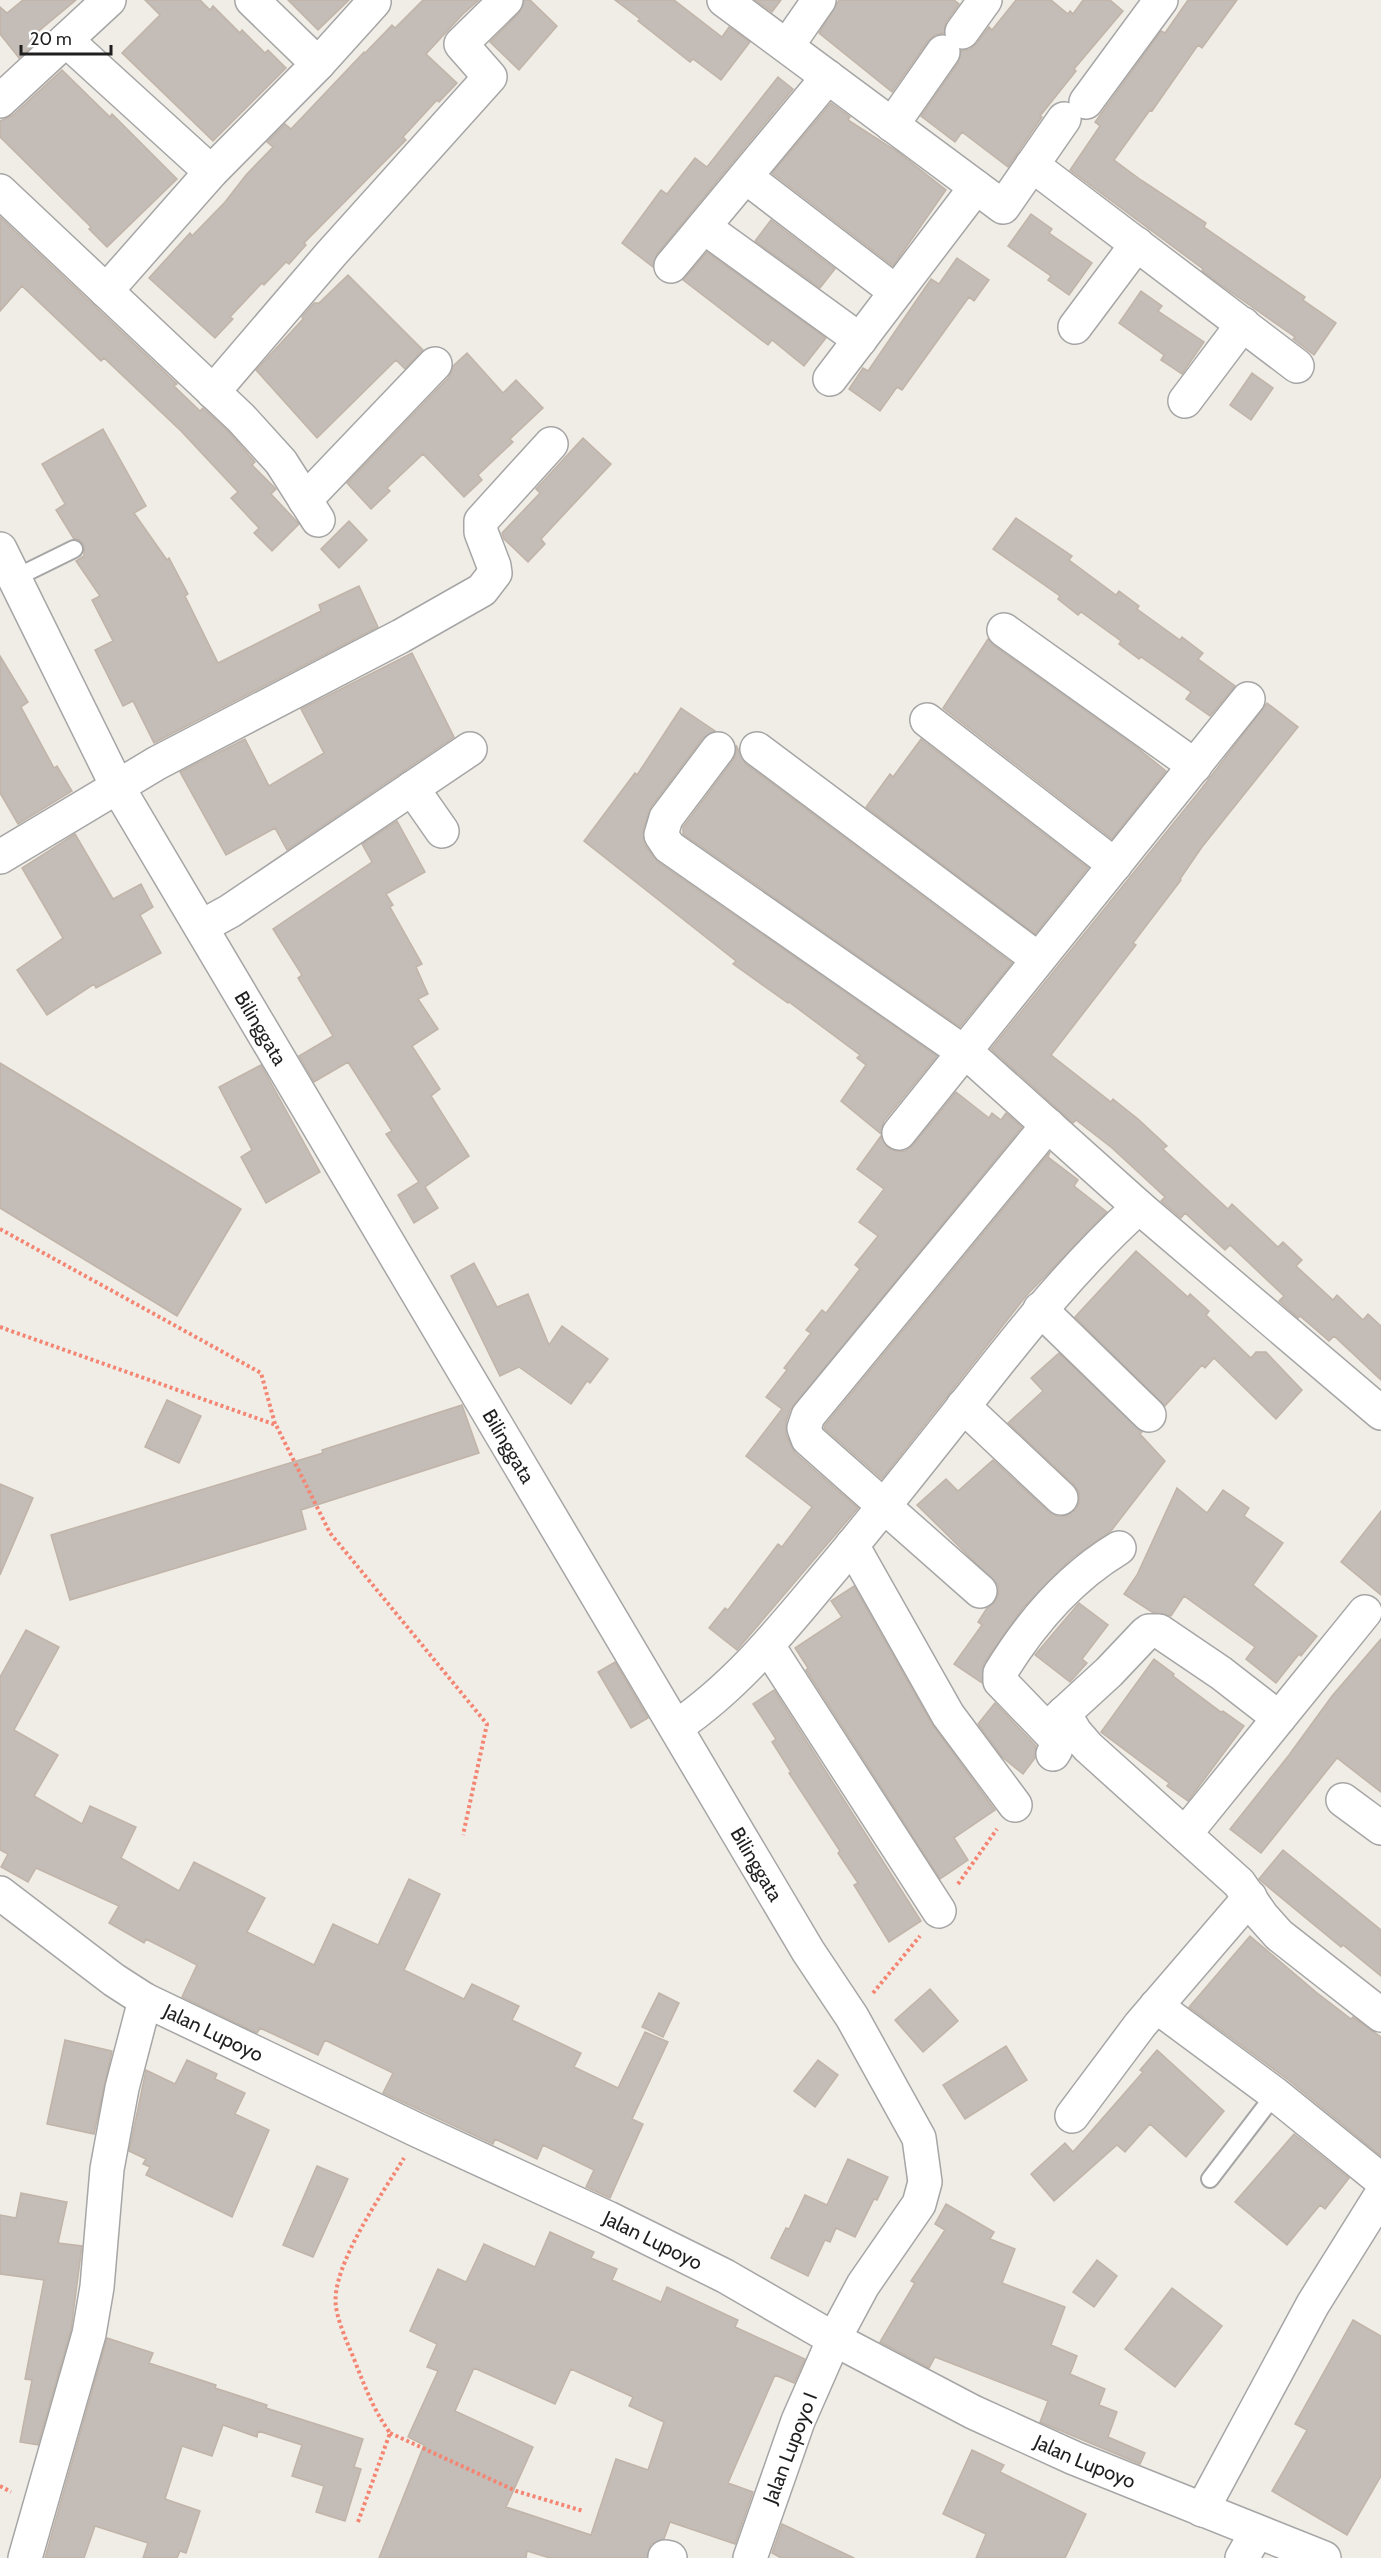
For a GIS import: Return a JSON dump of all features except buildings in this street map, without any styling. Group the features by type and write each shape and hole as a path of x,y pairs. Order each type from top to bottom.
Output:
{"street":[{"path":"0,101 109,0"},
{"path":"252,0 318,64"},
{"path":"106,291 211,172 318,64 374,2 373,0"},
{"path":"213,392 330,254 490,77 461,44 506,0"},
{"path":"724,0 1003,207 1032,165 1161,0"},
{"path":"787,46 819,0"},
{"path":"892,124 985,0"},
{"path":"66,40 211,172"},
{"path":"671,266 828,77"},
{"path":"1032,165 1297,366"},
{"path":"746,177 896,292"},
{"path":"830,379 976,187"},
{"path":"0,191 241,418 281,462 312,510 435,364"},
{"path":"704,226 860,340"},
{"path":"1075,327 1137,244"},
{"path":"1185,401 1243,324"},
{"path":"0,857 137,775 410,631 482,590 495,573 481,532 481,521 550,444"},
{"name":"Bilinggata","path":"0,549 26,572 137,775 375,1223 685,1722 808,1951 852,2017 919,2138 925,2182 919,2204 863,2285 834,2339"},
{"path":"1004,630 1195,766"},
{"path":"899,1133 1248,699"},
{"path":"927,720 1115,864"},
{"path":"718,748 666,818 662,835 669,847 963,1052 1139,1207 1381,1413"},
{"path":"757,749 1038,958"},
{"path":"214,920 470,750"},
{"path":"412,788 442,831"},
{"path":"980,1591 808,1439 804,1428 808,1416 1048,1125"},
{"path":"685,1722 768,1646 884,1506 1041,1309 1104,1239 1139,1207"},
{"path":"1041,1309 1149,1415"},
{"path":"963,1407 1061,1498"},
{"path":"852,1545 948,1715 1015,1805"},
{"path":"1119,1548 1064,1590 1029,1629 1000,1673 1000,1681 1054,1732 1075,1732 1088,1747 1239,1883 1262,1916 1279,1935 1381,2015"},
{"path":"1185,1834 1365,1612"},
{"path":"1054,1732 1145,1634 1154,1631 1159,1631 1212,1667 1279,1718"},
{"path":"768,1646 939,1911"},
{"path":"1343,1800 1381,1828"},
{"name":"Jalan Lupoyo","path":"0,1893 114,1980 145,2000 608,2218 725,2276 834,2339 973,2412 1074,2458 1202,2510 1250,2545 1324,2558"},
{"path":"1072,2116 1156,2006 1250,1897"},
{"path":"26,2558 89,2334 97,2288 108,2169 122,2088 145,2000"},
{"path":"1156,2006 1275,2094 1381,2180"},
{"path":"1202,2510 1313,2304 1381,2195"},
{"name":"Jalan Lupoyo I","path":"750,2558 798,2421 834,2339"}],"lane":[{"path":"26,572 74,549"},
{"path":"1210,2179 1275,2094"}],"path":[{"path":"0,1229 261,1373 276,1425 330,1533 487,1724 463,1835"},
{"path":"0,1327 276,1425"},
{"path":"877,1989 939,1911 1015,1805"},
{"path":"419,2131 353,2246 337,2288 336,2306 342,2329 373,2408 390,2433 516,2491 583,2511"},
{"path":"358,2522 390,2433"}]}
